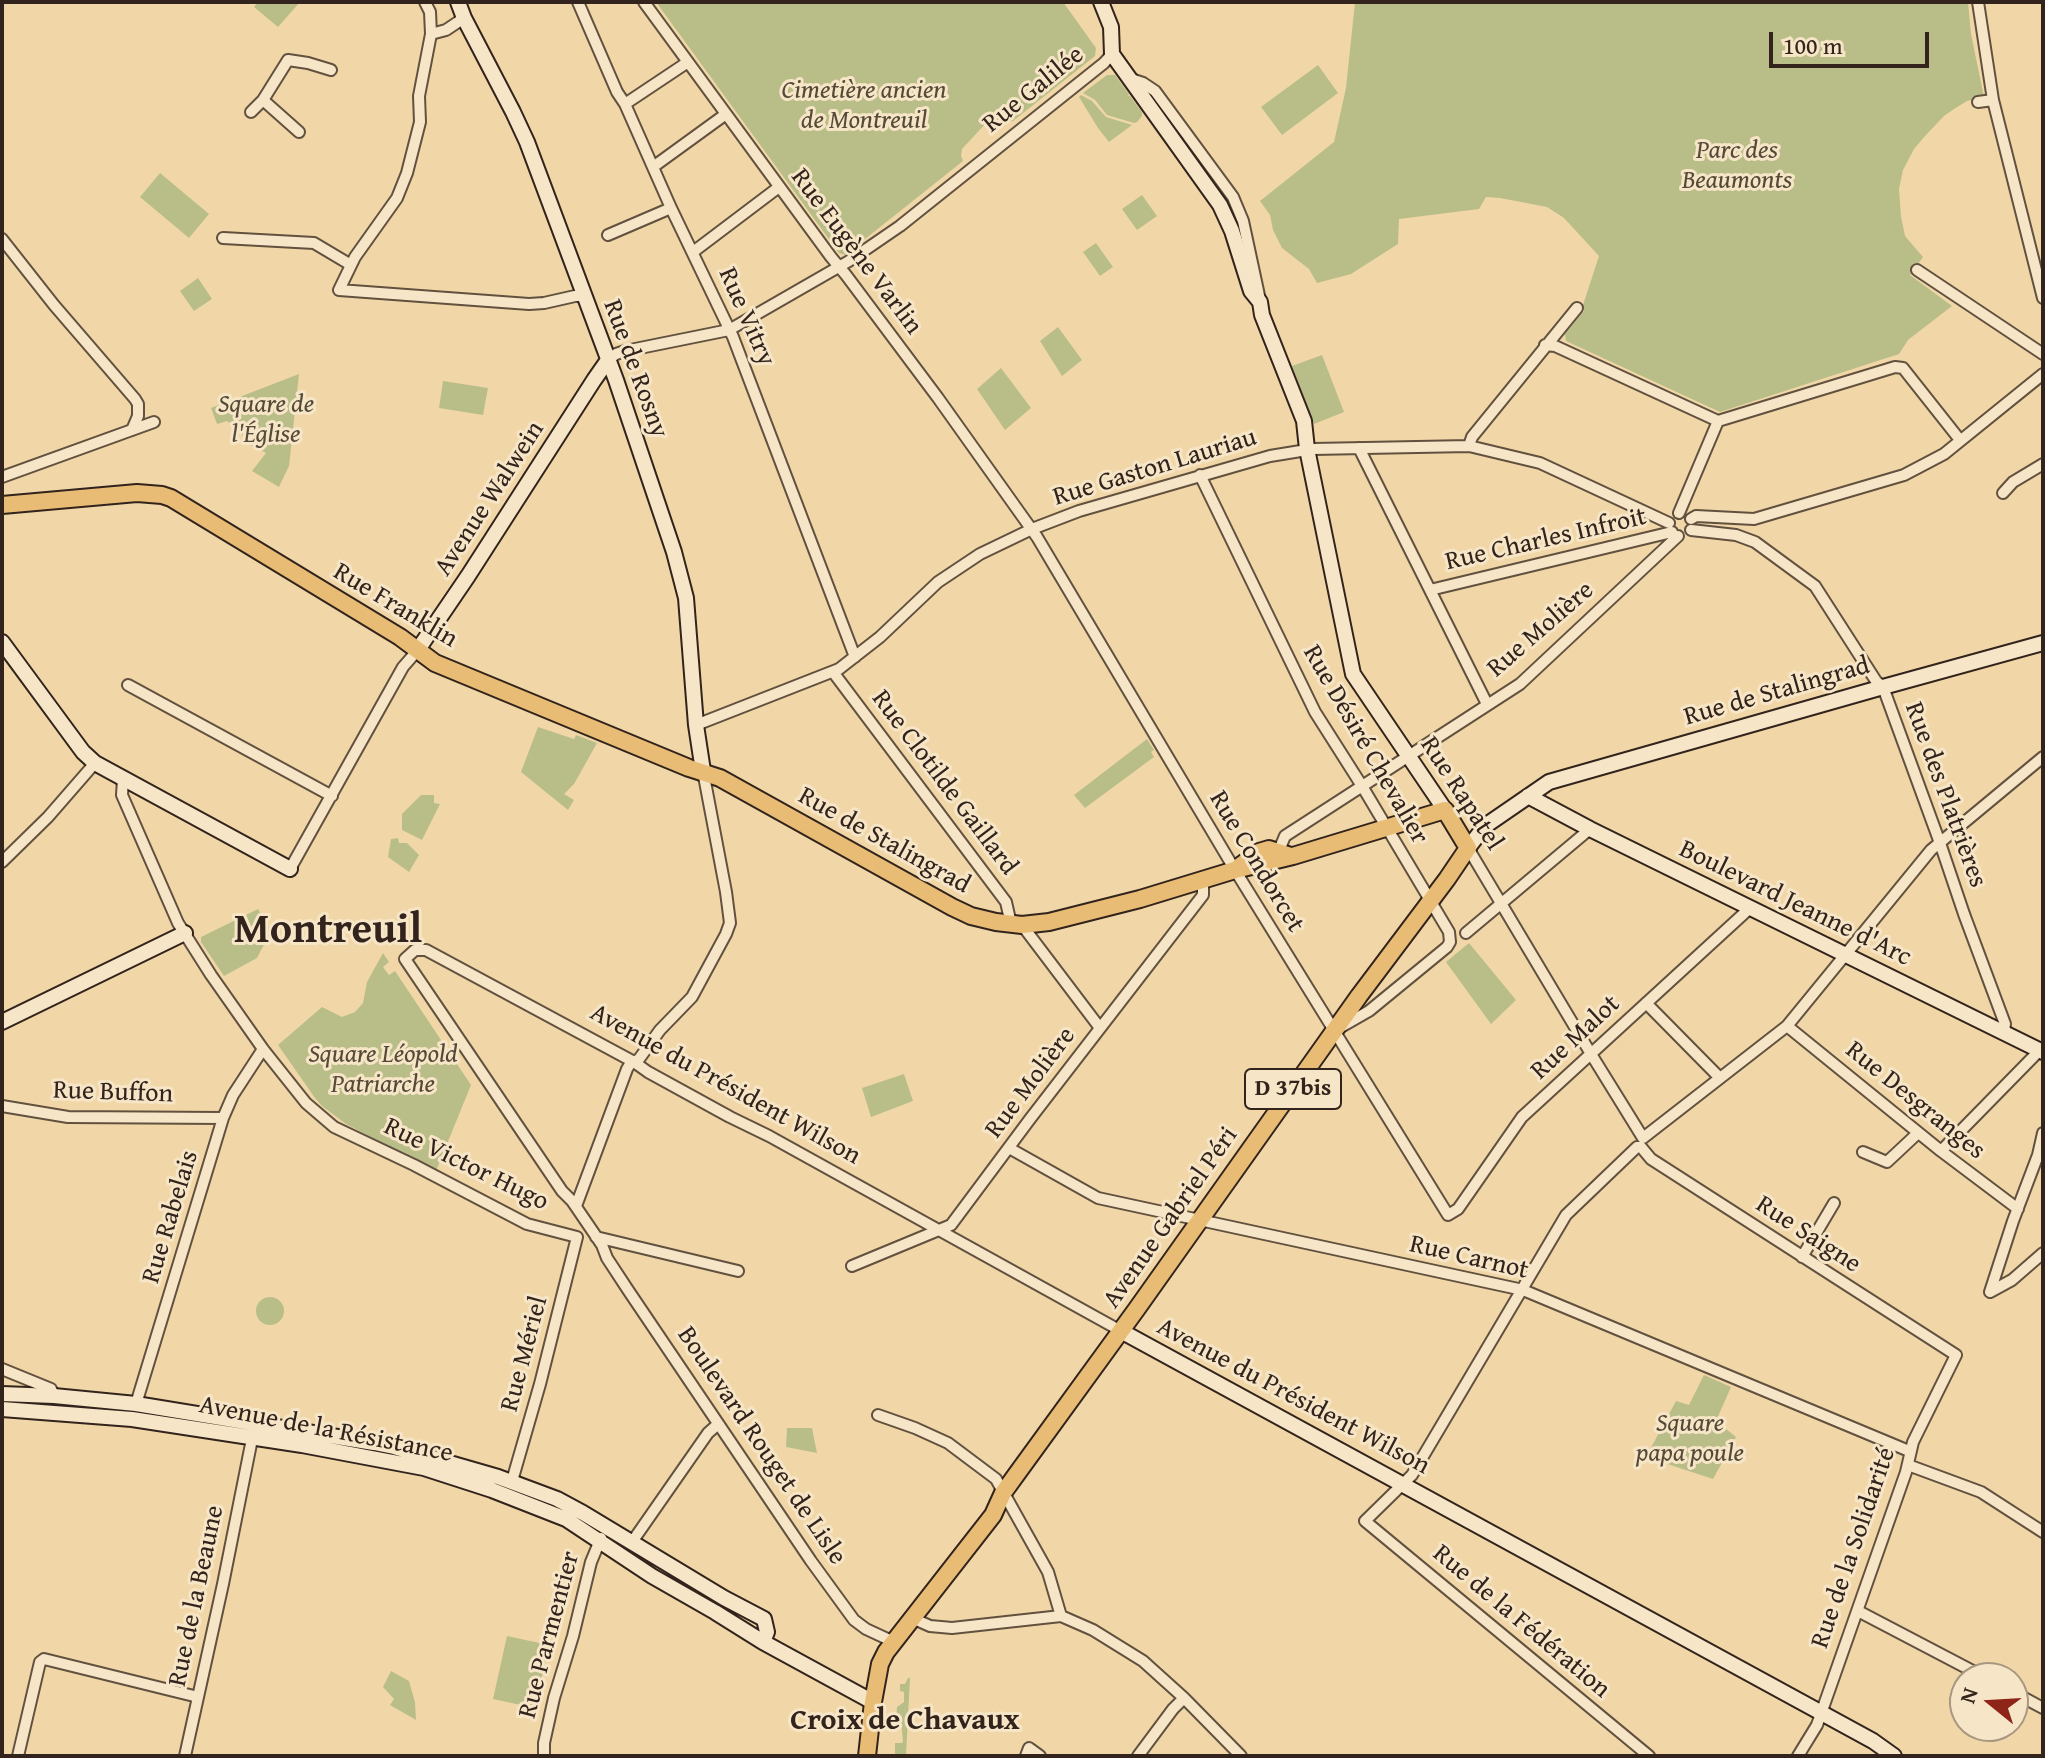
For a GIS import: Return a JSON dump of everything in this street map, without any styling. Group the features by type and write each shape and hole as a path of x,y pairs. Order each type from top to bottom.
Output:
{"main road":[{"name":"Rue de Rosny","path":"458,2 527,142 608,360 674,552 686,598 696,725 703,771"},
{"path":"1099,3 1111,27 1112,54"},
{"name":"Rue Rapatel","path":"1112,54 1220,205 1232,231 1251,291 1260,302 1262,315 1304,421 1353,674 1468,848"},
{"name":"Avenue Walwein","path":"417,651 608,360"},
{"name":"Rue Franklin","path":"2,505 137,493 162,495 179,502 400,637 435,663 689,768 703,771"},
{"path":"2,642 83,752 95,763 290,869"},
{"name":"Rue de Stalingrad","path":"1528,796 1549,782 2043,643"},
{"name":"Rue de Stalingrad","path":"703,771 952,907 971,916 1016,925 1049,922 1203,881 1235,870 1259,852 1269,849 1282,856 1445,810"},
{"name":"Boulevard Jeanne d'Arc","path":"1528,796 2041,1051"},
{"name":"Avenue Gabriel Péri","path":"867,1756 880,1664 894,1642 993,1515 1003,1493 1468,848 1485,826 1528,796"},
{"path":"2,1022 185,933"},
{"name":"Avenue du Président Wilson","path":"1121,1331 1873,1741 1895,1756"},
{"name":"Avenue de la Résistance","path":"2,1394 53,1393 258,1419 394,1447 512,1481 557,1499 764,1619 767,1632 763,1642"},
{"name":"Avenue de la Résistance","path":"2,1409 132,1419 302,1445 412,1465 481,1486 566,1519 652,1576 873,1702"}],"street":[{"path":"425,2 430,12 431,34 419,96 420,122 407,173 397,198 351,265 339,290 529,304 583,296"},
{"name":"Rue Vitry","path":"578,2 729,330 855,657"},
{"name":"Rue Eugène Varlin","path":"644,2 1032,529"},
{"path":"1978,2 1993,100 2043,298"},
{"path":"431,34 446,30 464,18"},
{"name":"Rue Galilée","path":"608,360 625,351 729,330 840,267 900,226 1112,54"},
{"path":"251,112 263,100 288,60 331,70"},
{"path":"625,104 688,62"},
{"path":"263,100 299,132"},
{"path":"1978,102 1993,100"},
{"path":"653,167 726,114"},
{"path":"693,252 779,187"},
{"path":"608,235 671,208"},
{"path":"223,238 314,243 351,265"},
{"path":"2,239 135,399 138,416 132,430"},
{"path":"1917,270 2043,354"},
{"path":"1469,446 1472,437 1577,308"},
{"path":"1545,345 1555,346 1718,421 1895,367 1903,368 1960,440"},
{"path":"1718,421 1679,513 1672,518 1673,531 1686,535 1696,516 1754,519 1904,475 1944,454 2043,374"},
{"path":"2,477 150,424"},
{"name":"Rue Gaston Lauriau","path":"696,725 833,672 880,637 959,566 1032,529 1079,511 1270,456 1307,449 1469,446 1540,463 1673,531"},
{"path":"1359,448 1487,704"},
{"path":"2003,493 2013,482 2043,464"},
{"name":"Rue Désiré Chevalier","path":"1200,475 1315,712 1449,932 1447,947 1369,1011 1333,1032"},
{"path":"1679,513 1686,515 1691,524"},
{"name":"Rue des Platrières","path":"1691,524 1755,542 1815,586 1876,681 1883,687 2005,1024 2004,1032"},
{"name":"Rue Condorcet","path":"1032,529 1333,1032 1448,1215"},
{"name":"Rue Charles Infroit","path":"1430,590 1673,531"},
{"name":"Rue Molière","path":"1282,856 1285,836 1520,684 1673,531"},
{"name":"Avenue Walwein","path":"290,869 403,667 417,651"},
{"name":"Rue Clotilde Gaillard","path":"833,672 1006,902 1016,925 1100,1028"},
{"path":"128,685 332,796"},
{"path":"1403,1484 1412,1475 1570,1209 1634,1149 1787,1026 1931,850 2043,757"},
{"path":"2,862 48,817 95,763"},
{"path":"576,1206 627,1069 692,997 730,923 703,771"},
{"name":"Rue Victor Hugo","path":"123,779 122,795 178,923 263,1049 306,1103 334,1127 527,1224 581,1234"},
{"path":"1466,933 1590,829"},
{"name":"Rue Rapatel","path":"1468,848 1642,1143"},
{"name":"Rue Molière","path":"852,1266 951,1225 1203,895 1203,881"},
{"name":"Rue Malot","path":"1448,1215 1458,1209 1522,1117 1750,908"},
{"name":"Avenue du Président Wilson","path":"405,959 415,950 426,950 1121,1331"},
{"name":"Boulevard Rouget de Lisle","path":"405,959 564,1194 576,1206 717,1425 729,1437 811,1561 854,1620 894,1642"},
{"path":"1646,1003 1720,1078"},
{"name":"Rue Desgranges","path":"1787,1026 1918,1133 2018,1209"},
{"name":"Rue Rabelais","path":"137,1402 223,1118 233,1095 263,1049"},
{"path":"1941,1151 2041,1051"},
{"name":"Rue Buffon","path":"2,1106 68,1117 223,1118"},
{"path":"1863,1152 1887,1162 1918,1133"},
{"path":"2043,1133 1990,1292 2012,1280 2043,1253"},
{"name":"Rue Saigne","path":"1642,1143 1651,1159 1956,1355"},
{"name":"Rue Carnot","path":"1009,1148 1098,1198 1523,1290 1909,1451"},
{"name":"Boulevard Rouget de Lisle","path":"564,1194 581,1234 607,1258"},
{"path":"1802,1257 1834,1203"},
{"name":"Rue Mériel","path":"512,1481 581,1234"},
{"path":"596,1237 738,1271"},
{"name":"Rue de la Solidarité","path":"1798,1756 1817,1725 1908,1465 1909,1451 1956,1355"},
{"path":"2,1369 53,1393"},
{"path":"878,1415 948,1443 996,1479 1048,1572 1061,1616"},
{"path":"632,1542 708,1433 717,1425"},
{"name":"Rue de la Beaune","path":"185,1756 251,1444"},
{"path":"1908,1465 1981,1492 2043,1532"},
{"name":"Rue de la Fédération","path":"1403,1484 1365,1521 1649,1756"},
{"name":"Rue Parmentier","path":"544,1756 544,1743 562,1668 591,1562 608,1528"},
{"path":"1858,1611 1955,1662"},
{"path":"912,1618 930,1626 952,1628 1061,1616 1093,1630 1143,1661 1241,1756"},
{"path":"18,1756 40,1662 44,1659 198,1697"},
{"path":"1138,1756 1184,1698"},
{"path":"1028,1752 1040,1756"}],"green space":[{"path":"258,2 300,2 278,27 254,7"},
{"name":"Cimetière ancien de Montreuil","path":"656,2 1063,2 1096,48 1095,56 1013,121 988,121 962,149 963,161 845,255 839,253"},
{"name":"Parc des Beaumonts","path":"1355,2 1968,2 1984,97 1967,101 1954,109 1925,136 1903,170 1899,189 1905,236 1923,257 1910,275 1952,306 1908,340 1899,354 1720,412 1566,341 1565,334 1584,311 1583,305 1599,256 1564,218 1547,207 1486,197 1479,209 1399,219 1398,244 1351,274 1317,283 1309,269 1282,248 1270,215 1260,201 1334,142 1346,88"},
{"path":"1318,65 1338,93 1282,135 1261,107"},
{"path":"1107,75 1115,75 1142,112 1137,122 1107,115 1095,100 1083,93"},
{"path":"1081,95 1092,101 1106,117 1132,125 1109,142 1079,97"},
{"path":"160,173 209,214 189,238 140,197"},
{"path":"1142,195 1157,216 1137,230 1122,209"},
{"path":"1096,243 1113,267 1100,276 1083,252"},
{"path":"198,278 212,299 194,311 180,291"},
{"path":"1058,327 1082,360 1062,376 1040,341"},
{"path":"1322,355 1344,412 1314,424 1292,366"},
{"path":"1001,368 1031,408 1005,430 977,389"},
{"name":"Square de l'Église","path":"299,374 289,466 279,487 252,471 266,453 243,441 239,429 227,421 217,424 211,408"},
{"path":"443,381 488,388 483,415 439,408"},
{"path":"538,727 597,743 574,784 564,794 574,800 568,810 521,772"},
{"path":"1147,739 1154,750 1151,752 1154,757 1085,808 1074,795"},
{"path":"421,795 434,795 434,803 440,804 422,840 402,830 402,814"},
{"path":"398,838 399,843 407,843 419,855 409,872 388,857 391,839"},
{"path":"258,909 271,931 257,958 224,976 201,942 201,937"},
{"path":"1469,943 1516,1000 1491,1024 1446,962"},
{"name":"Square Léopold Patriarche","path":"383,953 389,962 383,967 389,975 395,971 471,1085 436,1171 346,1124 322,1106 278,1045 322,1007 342,1017 355,1012 363,1003 367,982"},
{"path":"904,1074 913,1101 871,1117 862,1088"},
{"path":"270,1297 280,1301 284,1311 280,1321 270,1325 260,1321 256,1311 260,1301"},
{"name":"Square papa poule","path":"1704,1375 1731,1387 1716,1421 1736,1437 1713,1479 1646,1457 1676,1401 1689,1405"},
{"path":"787,1428 812,1428 817,1453 786,1447"},
{"path":"507,1636 549,1645 535,1708 493,1699"},
{"path":"391,1671 409,1681 416,1720 390,1705 394,1699 383,1687"},
{"path":"908,1678 906,1756 895,1756 895,1743 903,1741 901,1720 896,1719 897,1707 904,1702 900,1684 905,1684"}],"district":[{"name":"Montreuil","path":"328,931"},
{"name":"Croix de Chavaux","path":"905,1721"}]}
